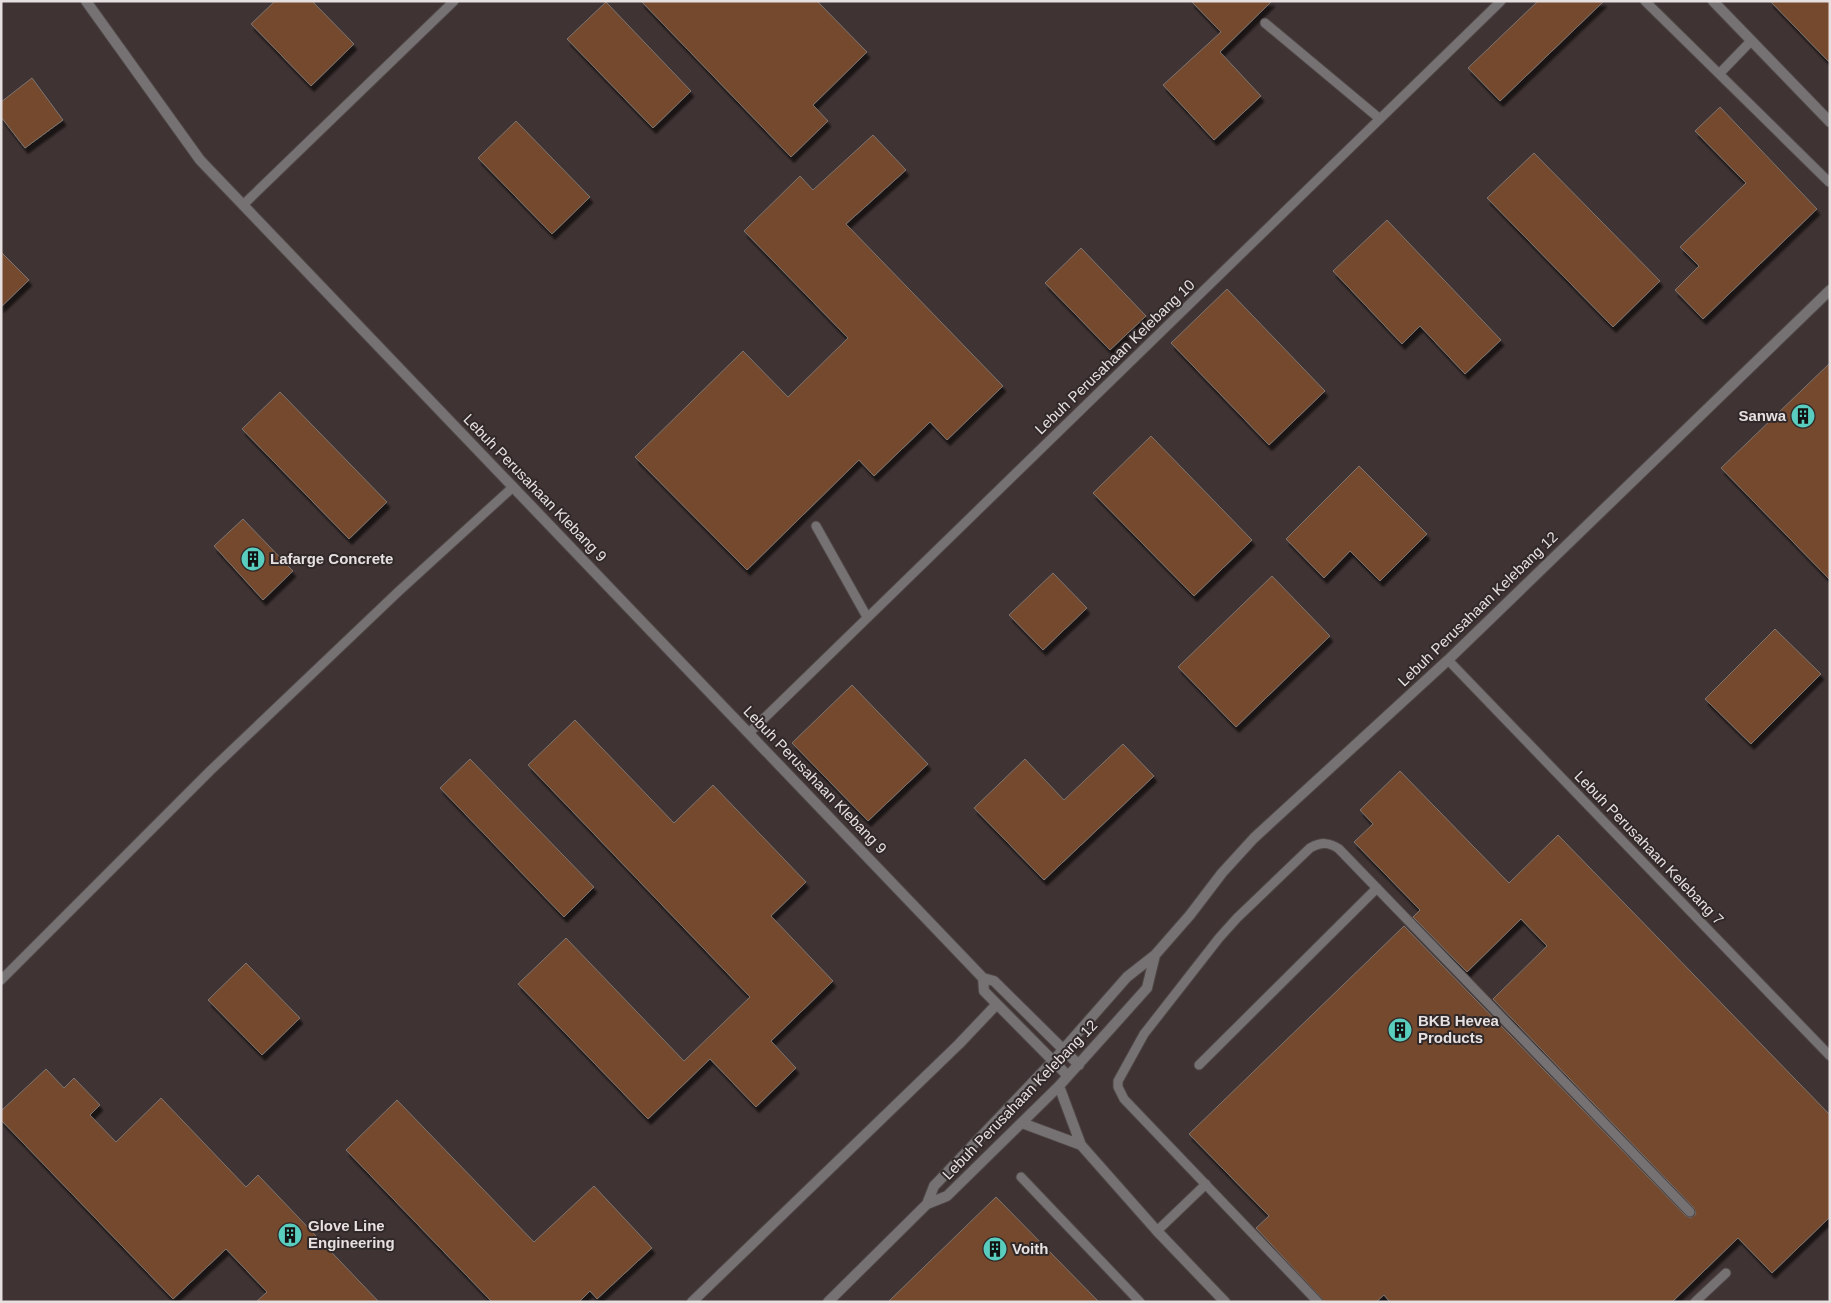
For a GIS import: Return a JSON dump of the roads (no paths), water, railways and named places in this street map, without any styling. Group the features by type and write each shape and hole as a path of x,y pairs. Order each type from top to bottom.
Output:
{"street":[{"name":"Lebuh Perusahaan Klebang 9","path":"86,1 200,160 982,978 994,981 1079,1065"},
{"path":"1713,1 1830,122"},
{"name":"Lebuh Perusahaan Kelebang 12","path":"927,1204 934,1186 1064,1050 1126,977 1155,956 1222,873 1254,838 1448,660 1830,290"},
{"name":"Lebuh Perusahaan Kelebang 12","path":"828,1302 927,1204 946,1196 1079,1065 1147,988 1155,956"},
{"name":"Lebuh Perusahaan Klebang 9","path":"982,978 984,991 1068,1076"},
{"path":"692,1302 959,1044 997,1004"},
{"path":"1059,1086 1081,1145 1157,1231 1225,1302"},
{"path":"1022,1123 1081,1145"}],"lane":[{"path":"243,205 454,1"},
{"name":"Lebuh Perusahaan Kelebang 10","path":"748,732 1501,1"},
{"path":"1645,1 1829,182"},
{"path":"1264,23 1380,119"},
{"path":"1720,73 1751,41"},
{"path":"1,980 226,756 399,591 513,486"},
{"path":"816,526 867,617"},
{"name":"Lebuh Perusahaan Kelebang 7","path":"1448,660 1830,1056"},
{"path":"1318,1302 1120,1094 1118,1081 1144,1034 1219,938 1237,918 1310,848 1317,844 1325,843 1339,849 1690,1212"},
{"path":"1199,1065 1377,888"},
{"path":"1021,1177 1140,1302"},
{"path":"1157,1231 1206,1184"},
{"path":"1695,1302 1726,1273"}],"place":[{"name":"Sanwa","path":"1803,416"},
{"name":"Lafarge Concrete","path":"253,559"},
{"name":"BKB Hevea Products","path":"1400,1030"},
{"name":"Glove Line Engineering","path":"290,1235"},
{"name":"Voith","path":"995,1249"}]}
